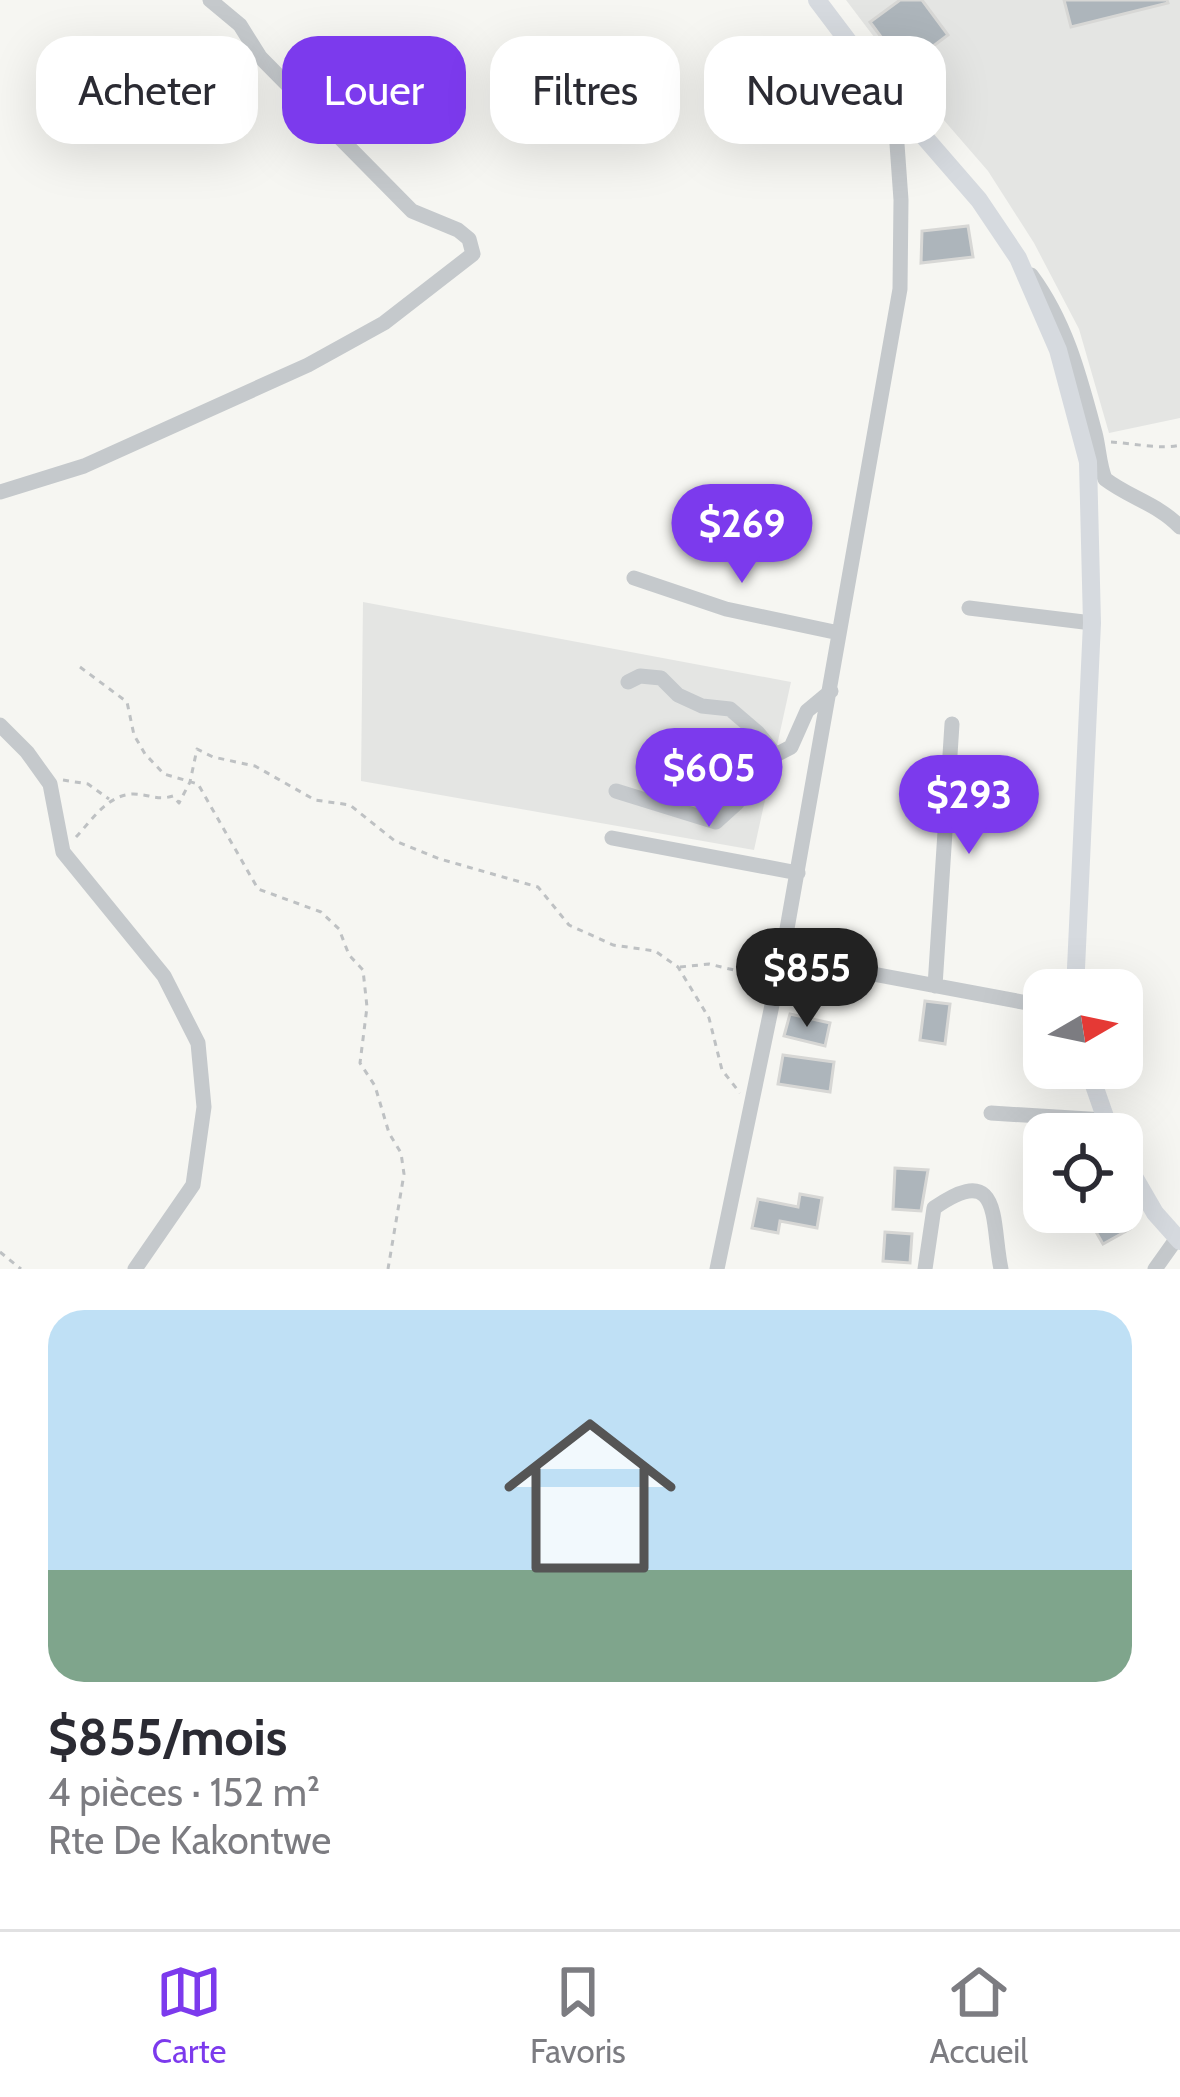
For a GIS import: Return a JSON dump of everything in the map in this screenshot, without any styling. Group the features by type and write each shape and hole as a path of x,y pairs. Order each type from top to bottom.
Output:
{"main road":[{"path":"817,0 844,36"},
{"path":"930,144 979,200 1018,258 1058,350 1088,462 1092,623 1076,969"},
{"path":"1143,1192 1178,1240"}],"street":[{"path":"0,492 84,466 308,365 384,322 473,254 469,239 458,230 412,211 260,56 240,25 211,0"},
{"path":"717,1269 831,691 900,289 897,144"},
{"path":"1018,258 1050,300 1065,334 1105,479 1162,509 1180,526"},
{"path":"634,578 726,609 838,633"},
{"path":"970,608 1092,623"},
{"path":"628,682 640,676 661,678 678,695 702,706 730,709 775,754"},
{"path":"616,791 716,822 737,802 741,773 791,747 808,711 831,691"},
{"path":"935,986 952,724"},
{"path":"0,725 46,776 54,794 63,852 164,976 198,1043 204,1072 200,1156 193,1185 135,1269"},
{"path":"612,838 797,873"},
{"path":"779,965 1023,1002"},
{"path":"991,1114 1023,1118"},
{"path":"925,1269 934,1208 954,1194 973,1190 994,1208 1001,1269"},
{"path":"1155,1269 1178,1240"}],"path":[{"path":"1097,442 1180,445"},
{"path":"80,667 127,702 134,735 164,774 198,784 258,889 321,912 339,929 349,955 363,970 367,1007 360,1063 375,1086 388,1132 401,1153 404,1174 388,1269"},
{"path":"63,852 110,800 134,794 160,800 173,796 179,803 190,782 197,749 255,766 316,800 350,806 395,841 440,859 538,886 569,925 613,945 655,952 678,967 709,1018 722,1070 735,1090 752,1099"},
{"path":"46,776 88,784 110,800"},
{"path":"678,967 779,965"},
{"path":"0,1252 22,1269"}],"shaded area":[{"path":"846,0 1180,0 1180,418 1109,433 1079,329 1034,243 988,171 946,123 946,36 873,36"},
{"path":"363,602 791,682 754,850 361,781"}],"building":[{"path":"900,0 922,0 948,35 880,36 870,22"},
{"path":"1064,0 1167,0 1168,3 1071,27"},
{"path":"968,226 973,257 921,263 922,231"},
{"path":"925,1001 950,1004 945,1044 920,1040"},
{"path":"790,1014 830,1023 825,1046 784,1036"},
{"path":"783,1055 834,1062 830,1092 778,1084"},
{"path":"895,1168 928,1170 921,1211 893,1209"},
{"path":"800,1194 822,1198 817,1228 780,1221 778,1233 752,1228 758,1199 798,1207"},
{"path":"885,1232 912,1234 910,1263 883,1261"},
{"path":"1097,1233 1123,1233 1103,1244"}]}
